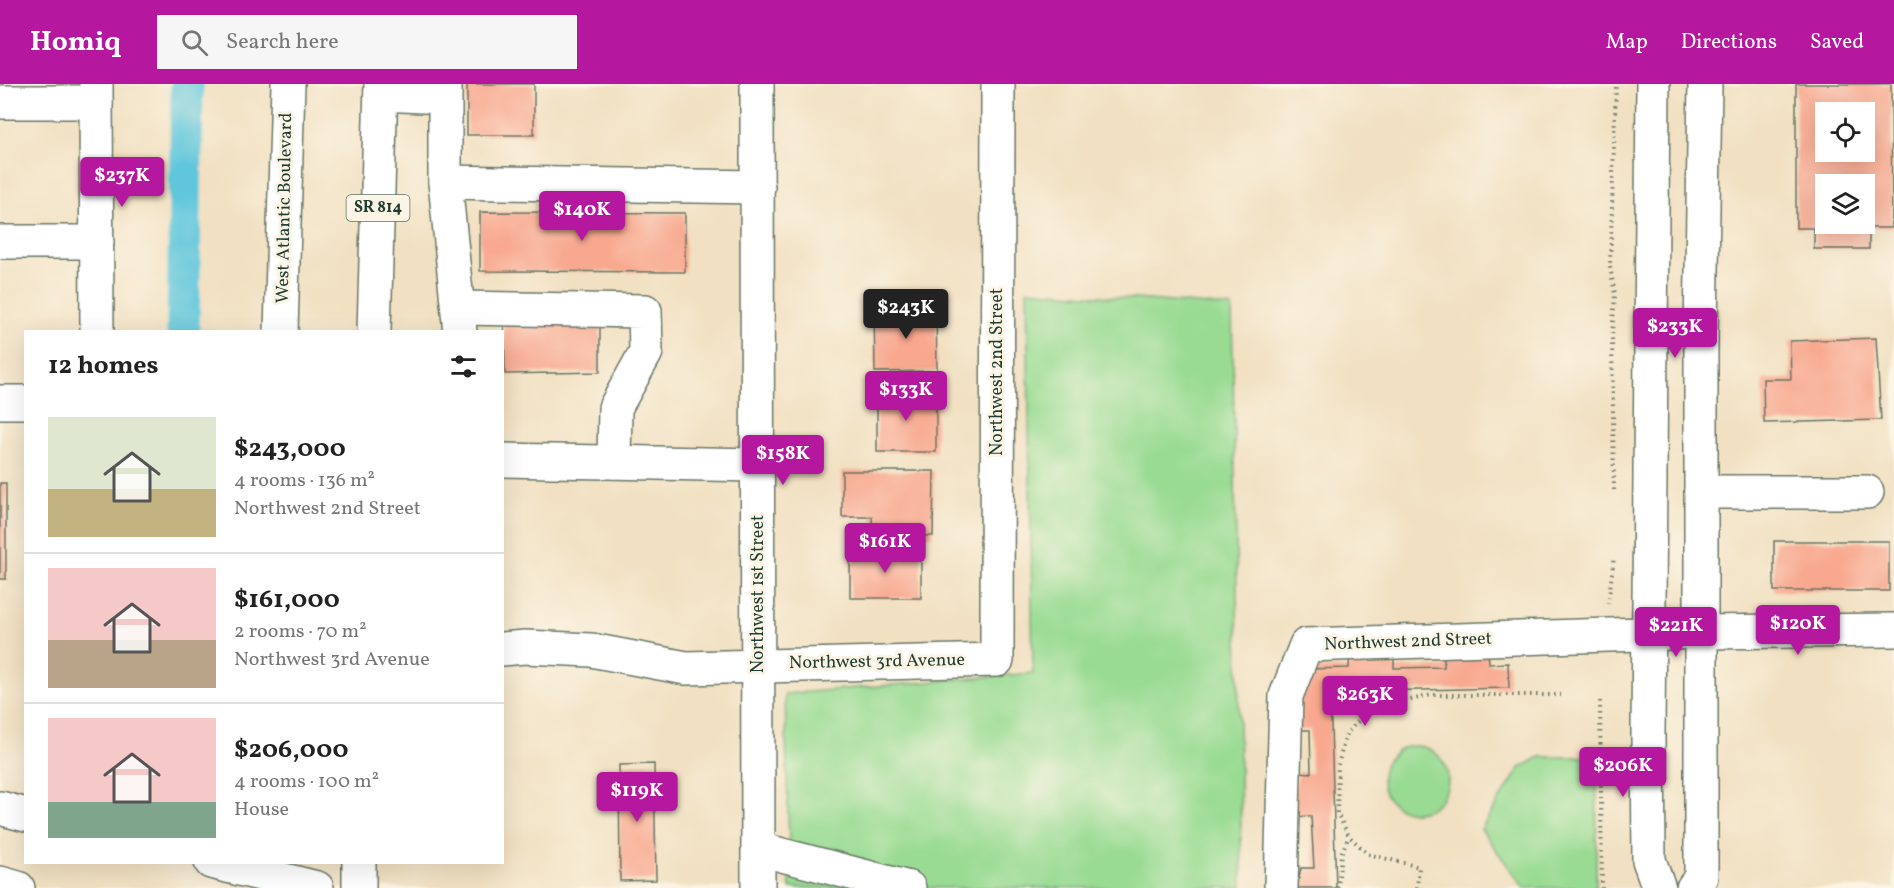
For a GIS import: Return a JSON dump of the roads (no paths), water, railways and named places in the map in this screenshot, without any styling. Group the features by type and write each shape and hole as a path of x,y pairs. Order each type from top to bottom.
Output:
{"main road":[{"name":"West Atlantic Boulevard","path":"281,330 288,84"},
{"name":"Northwest 1st Street","path":"757,84 758,888"},
{"name":"Northwest 2nd Street","path":"997,660 998,84"},
{"path":"1653,84 1649,333 1649,860 1659,888"},
{"path":"1693,888 1701,877 1701,333 1705,84"},
{"path":"381,89 444,90 445,182 459,320 645,311 646,352 615,408 614,462"},
{"name":"SR 814","path":"374,330 381,89"},
{"path":"0,102 96,93 97,330"},
{"path":"445,182 758,187"},
{"path":"0,242 96,242"},
{"path":"1649,333 1701,333"},
{"path":"0,402 24,402"},
{"path":"504,460 757,465"},
{"path":"1701,492 1867,492"},
{"path":"1649,633 1894,630"},
{"name":"Northwest 2nd Street","path":"1281,888 1286,696 1306,645 1649,633"},
{"name":"Northwest 3rd Avenue","path":"504,649 525,646 591,650 686,668 758,664 997,660"},
{"path":"0,808 24,815"},
{"path":"759,849 909,888"},
{"path":"219,864 317,888"},
{"path":"358,888 359,864"},
{"path":"0,883 18,888"}],"waterway":[{"path":"183,330 187,84"}]}
